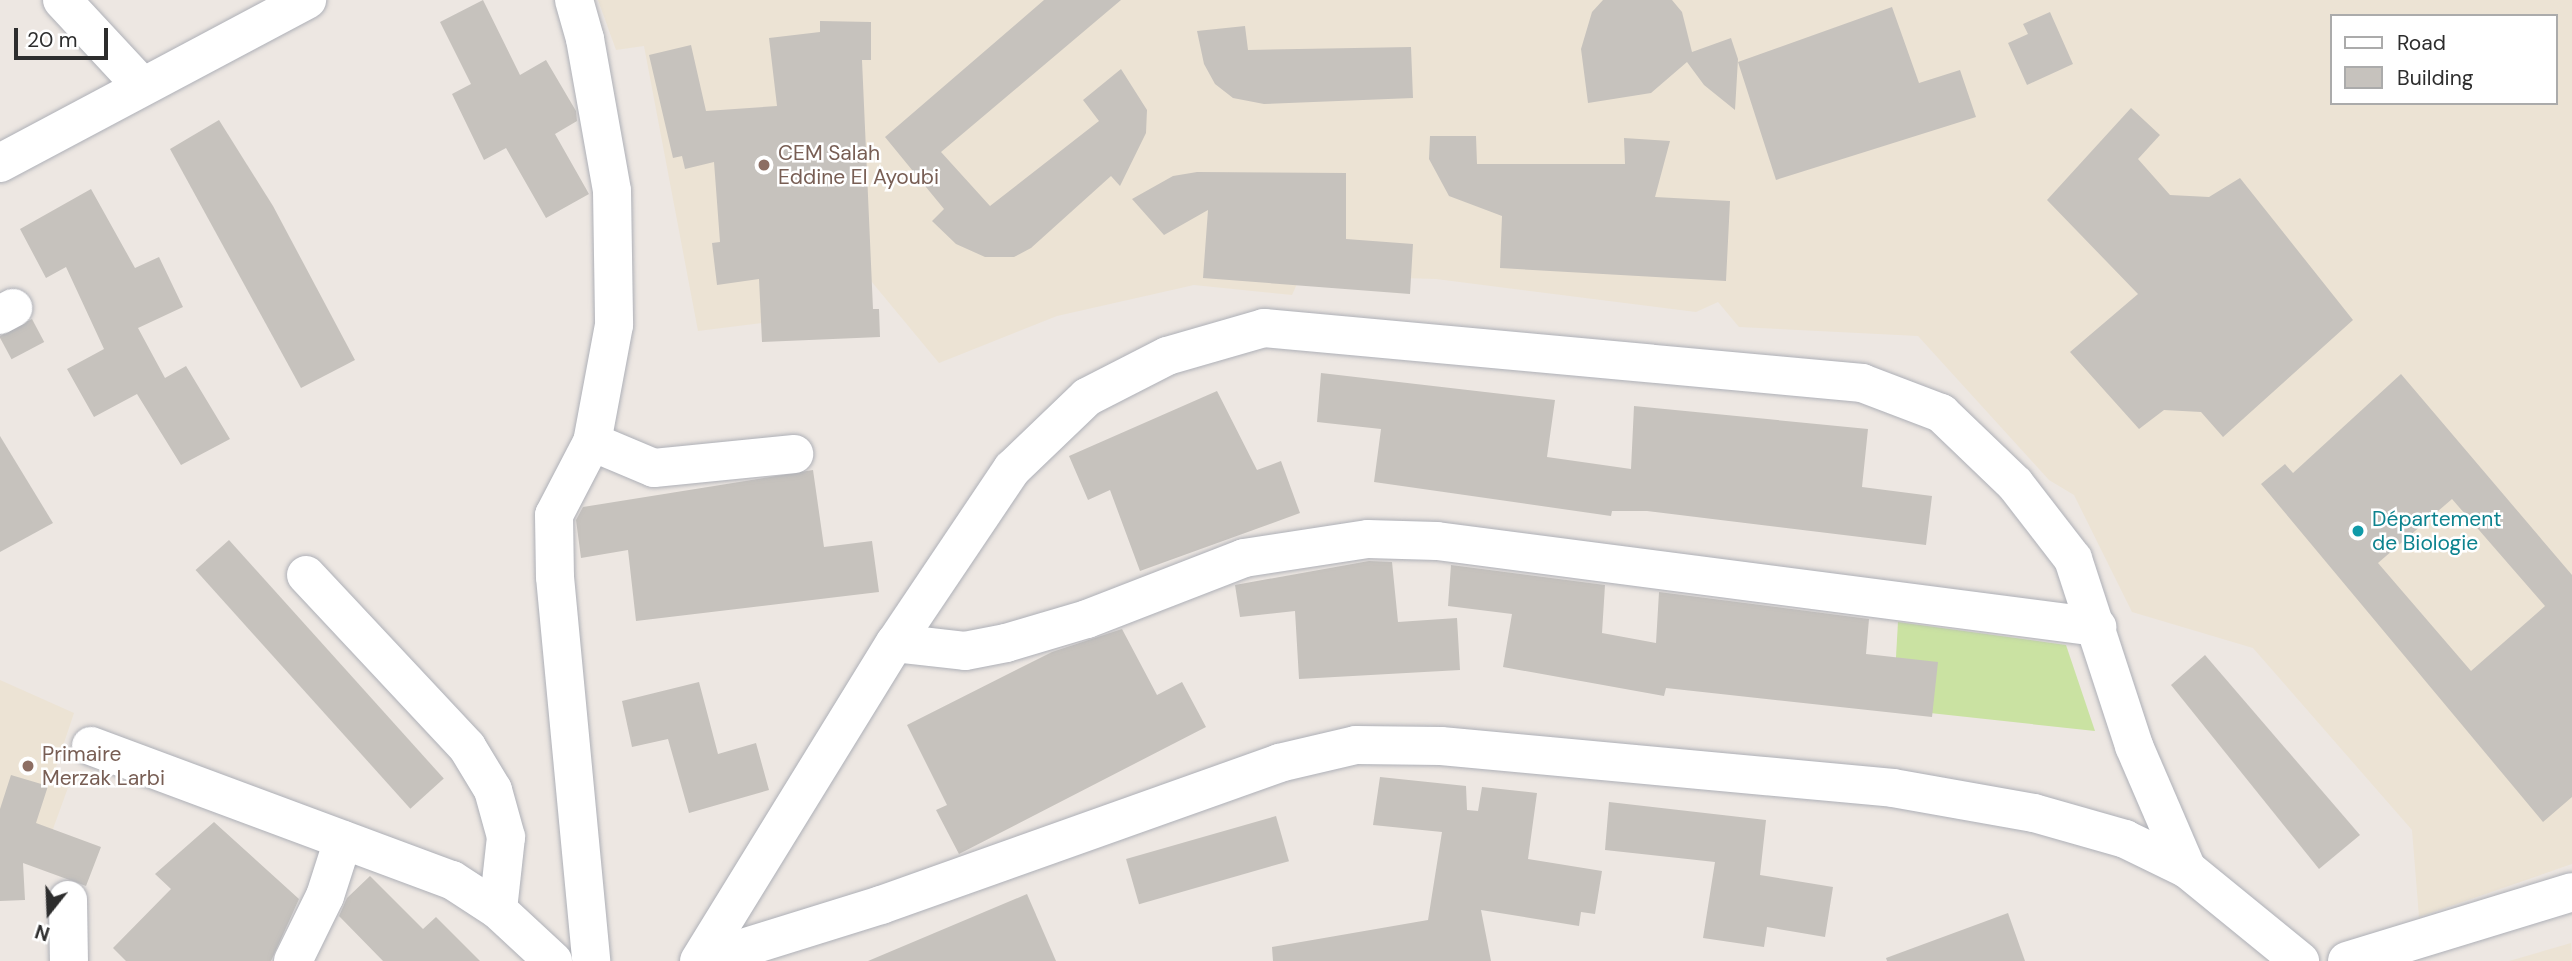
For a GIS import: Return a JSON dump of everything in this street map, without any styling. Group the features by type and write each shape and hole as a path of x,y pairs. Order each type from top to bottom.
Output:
{"street":[{"path":"62,0 142,86"},
{"path":"0,163 307,0"},
{"path":"574,0 585,38 612,191 614,326 592,442 554,515 555,577 592,961"},
{"path":"700,961 895,643 1012,469 1087,397 1167,356 1264,328 1862,383 1941,413 2015,484 2073,559 2134,746 2187,869"},
{"path":"592,442 654,468 794,454"},
{"path":"895,643 965,651 1006,643 1087,619 1244,558 1368,539 1437,541 2097,627"},
{"path":"306,575 467,747 493,790 506,837 498,909"},
{"path":"91,746 452,880 498,909 553,961"},
{"path":"700,961 881,905 1279,763 1356,746 1441,746 1894,788 2034,813 2125,839 2187,869 2300,961"},
{"path":"293,961 325,897 343,840"},
{"path":"2347,961 2572,892"},
{"path":"68,900 69,961"}],"shaded area":[{"path":"598,0 2572,0 2572,864 2419,917 2412,830 2253,648 2132,612 2074,495 2049,480 1918,336 1739,327 1718,302 1696,312 1436,279 1301,275 1292,295 1194,285 1057,316 939,363 871,281 872,309 698,331 644,46 616,50"},
{"name":"Primaire Merzak Larbi","path":"0,680 74,713 53,776 70,782 49,840 0,847"},
{"path":"2571,943 2572,961 2509,961"}],"green space":[{"path":"1898,622 2066,645 2095,731 1893,709"}],"building":[{"path":"483,0 520,75 546,60 576,111 577,121 555,134 589,194 546,218 506,148 484,160 452,94 471,84 440,22"},
{"path":"1044,0 1121,0 941,152 990,206 1099,121 1083,100 1121,69 1147,110 1146,133 1120,186 1111,176 1031,248 1014,257 985,257 956,244 932,221 944,209 885,137"},
{"path":"1603,0 1672,0 1682,12 1692,52 1731,38 1738,59 1735,110 1704,85 1687,62 1651,93 1588,103 1581,49 1592,12"},
{"path":"1892,7 1919,83 1960,70 1976,117 1776,180 1738,62"},
{"path":"2050,12 2073,64 2027,85 2008,43 2028,34 2023,24"},
{"name":"CEM Salah Eddine El Ayoubi","path":"820,21 871,22 871,60 862,60 873,309 879,309 880,337 762,342 759,279 717,285 712,243 720,242 714,162 685,169 682,156 673,158 649,55 691,45 706,111 777,106 769,38 820,32"},
{"path":"1245,26 1248,50 1411,47 1413,98 1264,104 1233,98 1215,84 1204,64 1197,31"},
{"path":"2131,108 2160,135 2138,159 2170,195 2209,197 2240,178 2353,320 2223,437 2201,412 2164,410 2139,429 2070,352 2138,294 2047,200"},
{"path":"219,120 273,206 355,360 301,388 170,149"},
{"path":"1430,136 1476,136 1477,164 1625,164 1624,138 1670,141 1655,197 1730,201 1726,281 1500,268 1502,216 1449,196 1429,159"},
{"path":"1197,172 1346,173 1346,239 1413,244 1410,294 1203,278 1208,210 1164,235 1132,199 1173,176"},
{"path":"91,189 135,268 159,257 183,307 138,328 165,378 186,366 230,439 181,465 137,394 94,417 67,369 104,349 66,267 46,278 20,229"},
{"path":"32,319 44,342 12,359 0,336"},
{"path":"1321,373 1555,400 1547,457 1631,469 1634,406 1868,429 1862,487 1932,496 1926,545 1647,511 1612,511 1611,516 1374,482 1381,429 1317,422"},
{"name":"Département de Biologie","path":"2401,374 2572,575 2572,797 2543,822 2261,484 2285,464 2293,473","holes":["2452,499 2545,606 2471,671 2378,563"]},
{"path":"1217,391 1257,470 1281,461 1300,513 1140,571 1110,490 1088,500 1069,456"},
{"path":"0,436 53,523 0,552"},
{"path":"813,470 824,547 872,541 879,592 636,621 628,550 581,558 576,520 583,507"},
{"path":"229,540 444,779 410,809 196,570"},
{"path":"1369,561 1392,562 1398,622 1457,618 1460,670 1299,679 1295,611 1240,617 1235,585"},
{"path":"1451,565 1605,585 1602,633 1656,643 1659,592 1869,619 1866,654 1938,662 1932,717 1666,688 1664,696 1503,667 1512,614 1448,606"},
{"path":"1122,629 1157,695 1182,682 1206,727 959,854 936,810 947,805 907,725 1052,652"},
{"path":"2205,655 2360,835 2319,869 2171,685"},
{"path":"699,682 718,754 756,743 769,790 689,813 668,739 632,747 622,701"},
{"path":"11,775 48,786 36,823 101,847 86,886 23,863 25,900 0,901 0,809"},
{"path":"1380,777 1466,786 1467,810 1478,811 1482,787 1537,793 1528,859 1602,871 1595,914 1581,912 1579,926 1481,910 1491,961 1273,961 1272,947 1428,920 1442,832 1373,825"},
{"path":"1609,802 1766,820 1760,875 1833,887 1825,937 1767,927 1764,947 1703,938 1715,862 1605,850"},
{"path":"1276,816 1289,861 1139,904 1126,859"},
{"path":"214,822 299,899 271,961 126,961 113,948 171,889 155,874"},
{"path":"370,876 423,929 436,917 480,961 383,961 339,916 347,898"},
{"path":"1027,894 1056,961 868,961"},
{"path":"2008,913 2025,961 1887,961 1886,958"}],"place":[{"name":"CEM Salah Eddine El Ayoubi","path":"764,165"},
{"name":"Département de Biologie","path":"2358,531"},
{"name":"Primaire Merzak Larbi","path":"28,766"}]}
